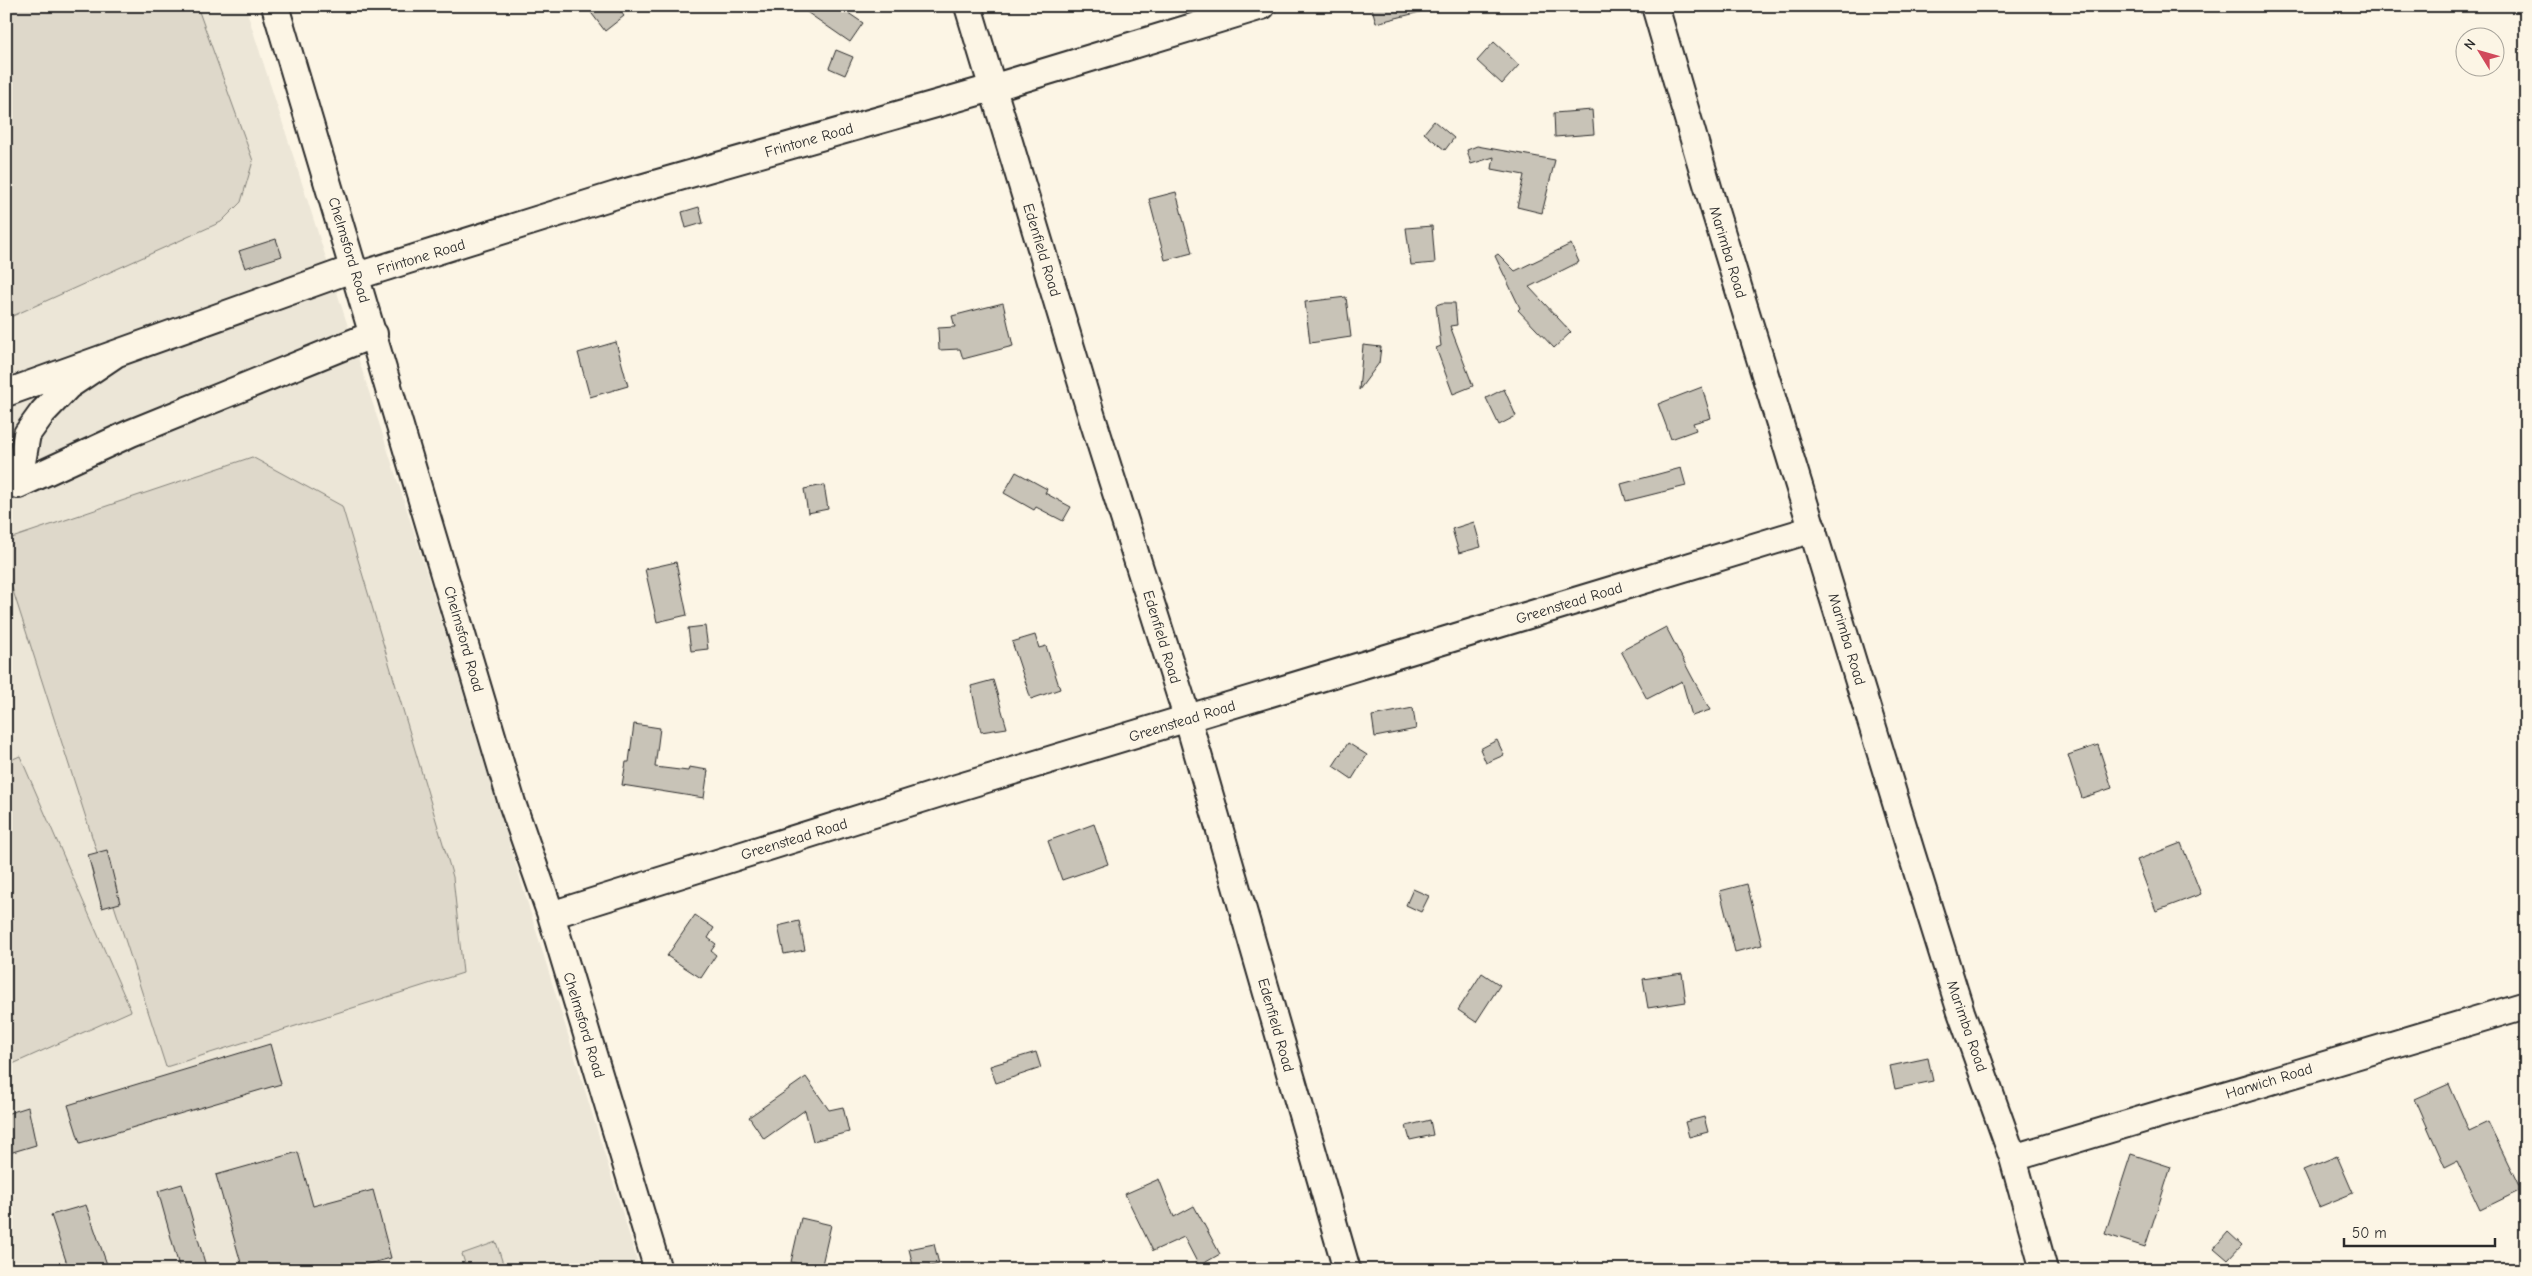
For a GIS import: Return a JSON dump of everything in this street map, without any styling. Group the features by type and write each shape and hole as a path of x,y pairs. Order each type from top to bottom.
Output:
{"street":[{"name":"Chelmsford Road","path":"275,6 356,272 512,803 551,915 658,1270"},
{"name":"Edenfield Road","path":"968,6 1188,720 1347,1270"},
{"name":"Frintone Road","path":"114,355 356,272 616,195 992,88 1262,6"},
{"name":"Marimba Road","path":"1655,6 1714,208 1955,993 2013,1158 2044,1270"},
{"path":"114,355 68,386 43,412 27,434 18,485 131,433 374,334"},
{"path":"6,393 114,355"},
{"name":"Greenstead Road","path":"551,915 950,790 1188,720 1813,529"},
{"name":"Harwich Road","path":"2013,1158 2526,1005"}],"shaded area":[{"path":"6,6 245,6 415,535 640,1270 6,1270"},
{"path":"6,6 197,6 253,161 241,202 221,222 6,319"},
{"path":"252,457 342,506 453,877 463,973 166,1067 6,569 6,540"},
{"path":"20,756 131,1011 6,1067 6,762"},
{"path":"496,1242 505,1270 467,1270 462,1254"}],"building":[{"path":"586,6 616,6 624,16 605,31"},
{"path":"798,6 838,6 863,23 850,42"},
{"path":"1380,6 1420,6 1420,12 1376,23 1372,8"},
{"path":"1494,42 1519,65 1502,84 1477,61"},
{"path":"836,50 853,57 845,75 829,68"},
{"path":"1592,110 1594,134 1555,137 1554,113"},
{"path":"1434,121 1454,138 1445,150 1424,133"},
{"path":"1477,146 1555,160 1542,213 1517,207 1524,175 1492,169 1494,157 1471,164 1467,150"},
{"path":"1176,192 1192,253 1165,260 1149,199"},
{"path":"699,207 703,223 686,228 682,212"},
{"path":"1432,226 1435,263 1411,265 1406,228"},
{"path":"276,239 282,256 245,268 239,251"},
{"path":"1571,244 1579,262 1529,287 1571,332 1554,348 1518,310 1520,308 1495,256 1498,254 1515,271"},
{"path":"1346,297 1351,337 1310,343 1305,302"},
{"path":"1003,303 1013,346 963,359 960,349 939,350 938,328 955,327 952,316"},
{"path":"1455,303 1457,325 1450,326 1473,386 1453,394 1436,348 1441,346 1436,305"},
{"path":"616,342 628,386 590,397 578,353"},
{"path":"1363,345 1381,347 1379,363 1359,390"},
{"path":"1702,387 1711,418 1693,423 1696,430 1671,439 1658,404"},
{"path":"1504,389 1516,416 1499,425 1486,398"},
{"path":"1681,468 1686,486 1626,501 1621,484"},
{"path":"1016,472 1047,489 1045,493 1071,507 1063,521 1036,507 1034,510 1004,493"},
{"path":"824,485 828,509 808,513 804,489"},
{"path":"1474,522 1481,547 1459,553 1452,529"},
{"path":"676,562 687,615 657,622 645,569"},
{"path":"705,626 708,649 691,651 688,628"},
{"path":"1666,627 1710,710 1692,716 1682,681 1647,699 1621,651"},
{"path":"1035,635 1039,648 1046,646 1060,689 1031,699 1012,642"},
{"path":"993,680 1007,728 981,732 971,686"},
{"path":"1413,708 1416,729 1375,737 1372,716"},
{"path":"634,724 660,728 655,767 688,771 689,767 708,770 704,798 622,785 626,762 629,762"},
{"path":"1497,740 1504,755 1486,763 1480,749"},
{"path":"1348,743 1367,755 1352,779 1333,766"},
{"path":"2098,745 2112,788 2082,798 2068,755"},
{"path":"1094,824 1108,864 1062,880 1048,841"},
{"path":"2181,843 2201,894 2156,911 2137,860"},
{"path":"107,850 120,903 102,908 88,855"},
{"path":"1747,884 1762,945 1735,952 1720,891"},
{"path":"1413,889 1429,896 1421,912 1406,905"},
{"path":"695,915 714,928 708,938 716,944 711,951 716,955 701,978 667,956"},
{"path":"799,921 805,950 784,954 778,926"},
{"path":"1482,973 1500,985 1476,1022 1458,1010"},
{"path":"1682,973 1686,1002 1648,1008 1643,979"},
{"path":"270,1044 281,1084 80,1143 68,1105"},
{"path":"1036,1052 1041,1068 996,1083 990,1066"},
{"path":"1928,1058 1933,1081 1895,1089 1890,1066"},
{"path":"806,1077 829,1110 843,1107 849,1132 813,1141 805,1110 764,1139 749,1117"},
{"path":"2449,1084 2469,1131 2488,1122 2521,1190 2480,1210 2457,1161 2445,1167 2415,1099"},
{"path":"28,1107 36,1145 6,1154 6,1114"},
{"path":"1704,1117 1708,1132 1689,1137 1685,1122"},
{"path":"1430,1120 1433,1135 1410,1140 1406,1126"},
{"path":"298,1152 313,1206 373,1190 391,1258 345,1270 243,1270 216,1175"},
{"path":"2131,1154 2171,1167 2145,1247 2105,1234"},
{"path":"2337,1156 2353,1193 2319,1207 2303,1170"},
{"path":"1159,1179 1174,1217 1194,1206 1220,1254 1199,1266 1184,1237 1153,1251 1125,1194"},
{"path":"182,1184 207,1270 180,1270 158,1191"},
{"path":"86,1205 109,1270 69,1270 51,1215"},
{"path":"801,1218 831,1225 821,1269 791,1262"},
{"path":"2228,1232 2242,1245 2228,1260 2214,1248"},
{"path":"934,1244 939,1264 914,1270 909,1249"}]}
